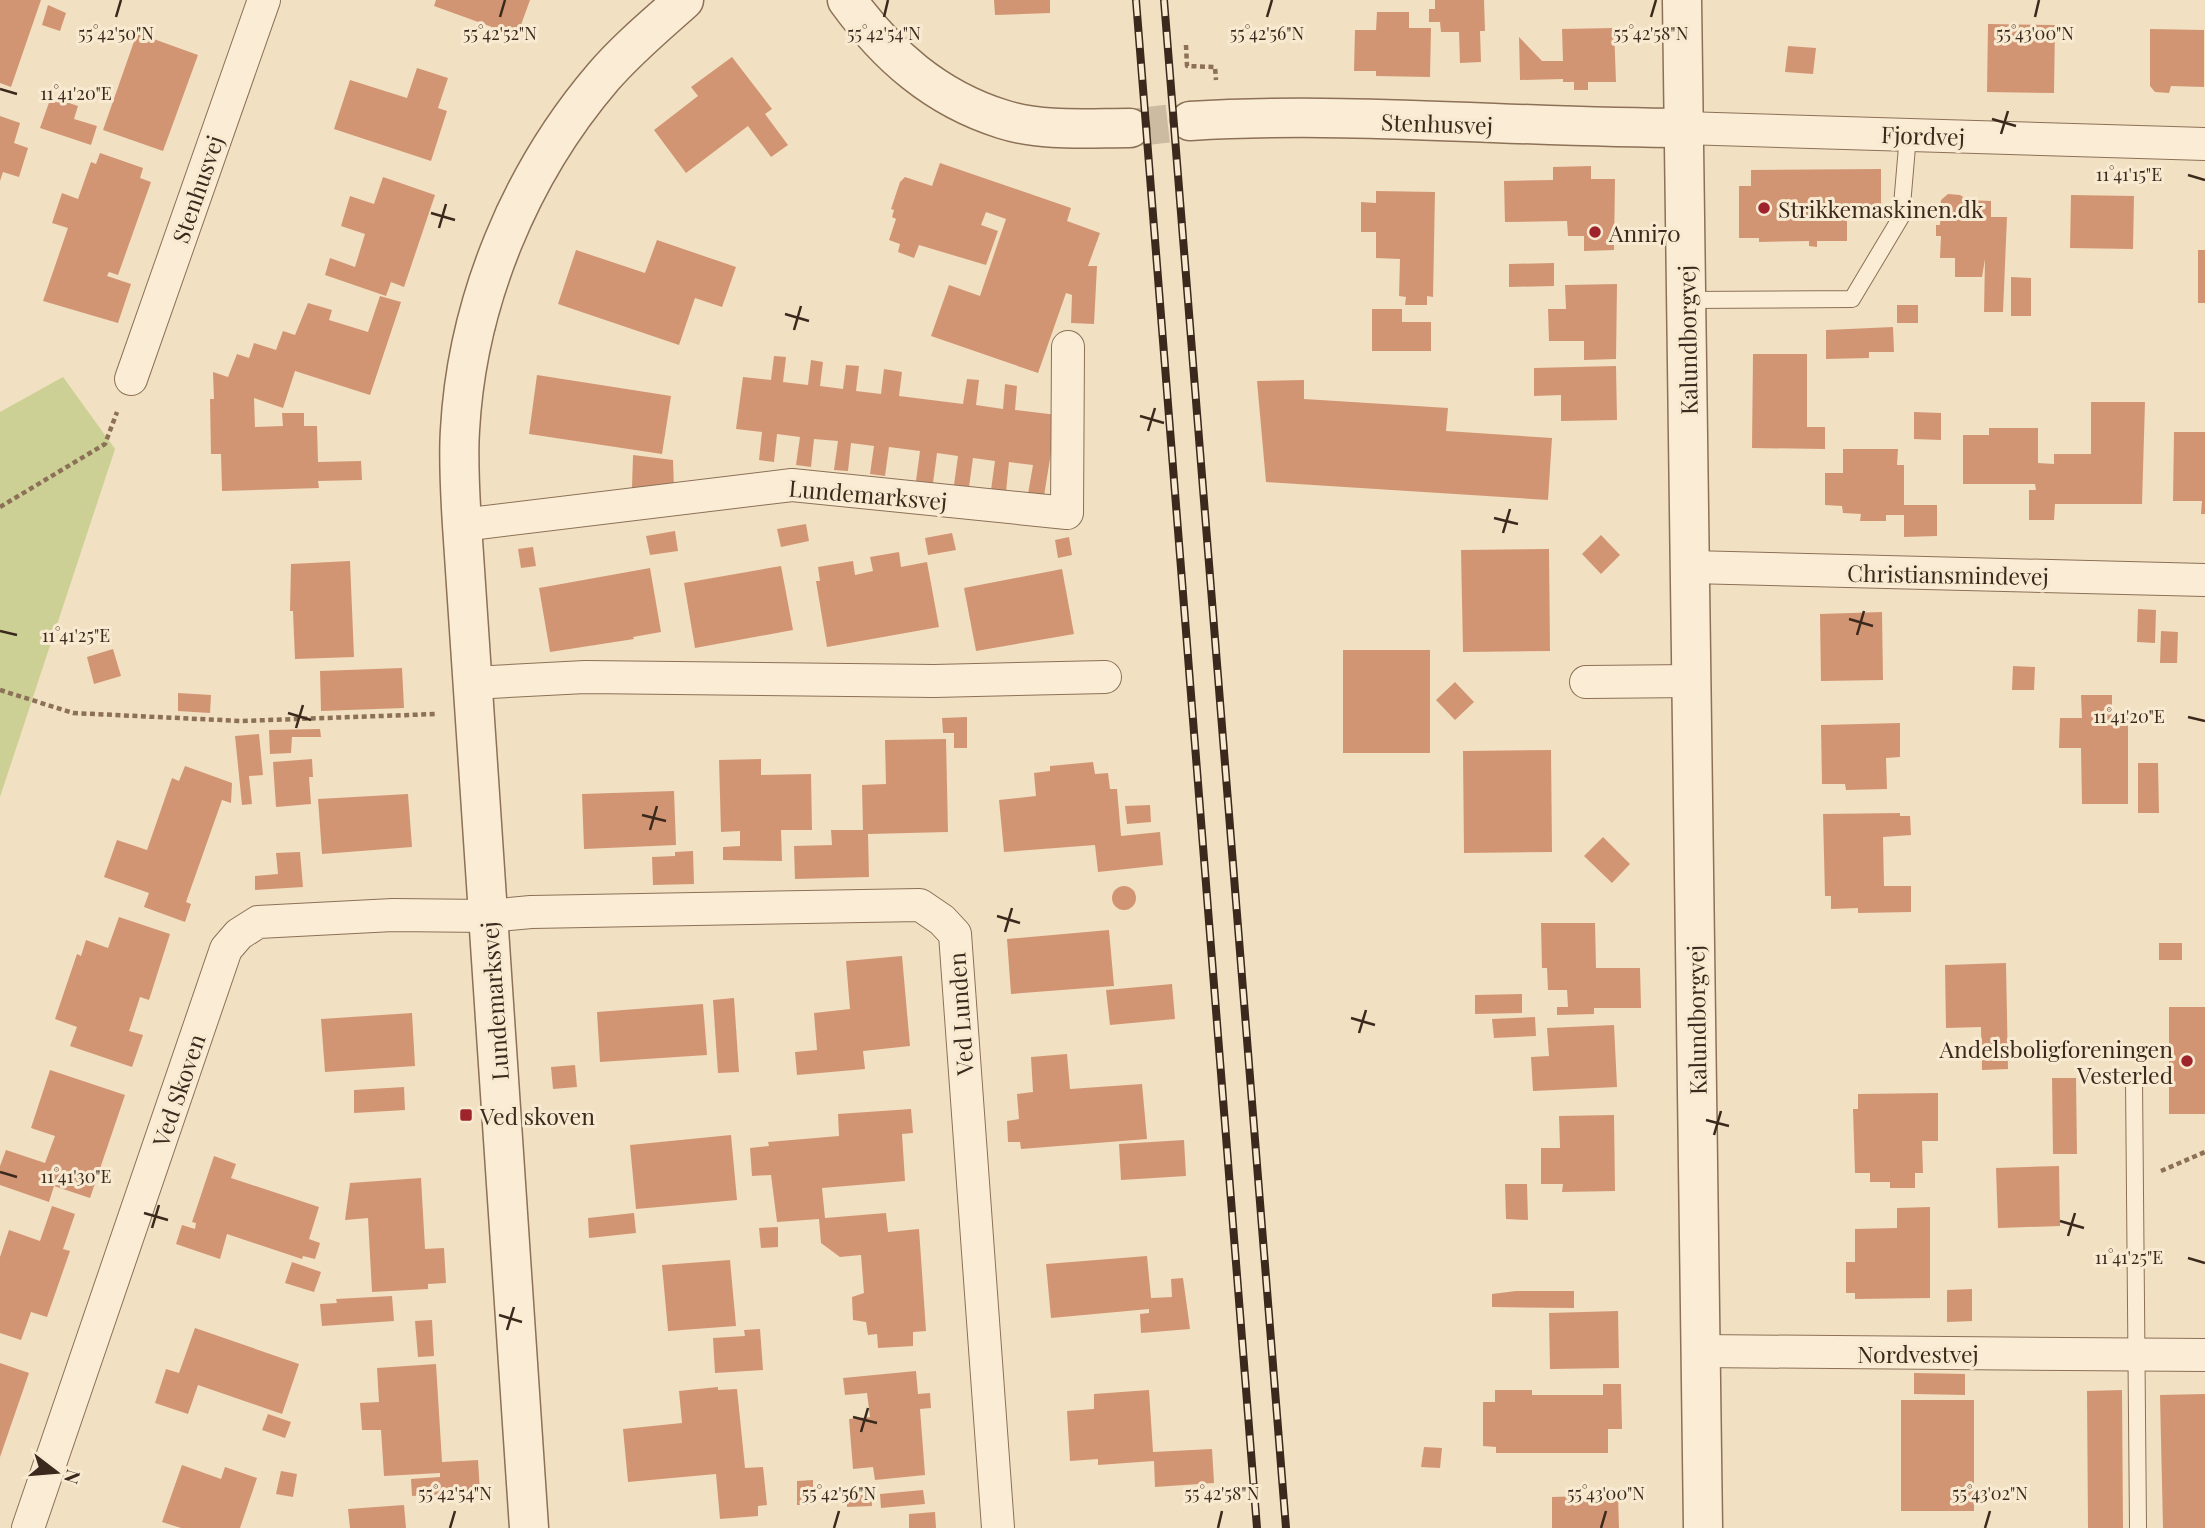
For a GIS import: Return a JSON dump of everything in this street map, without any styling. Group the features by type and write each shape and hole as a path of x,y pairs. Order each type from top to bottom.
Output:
{"street":[{"name":"Stenhusvej","path":"131,379 264,0"},
{"name":"Lundemarksvej","path":"529,1528 462,525 459,449 466,375 475,325 507,233 538,171 570,119 604,76 684,0"},
{"path":"847,0 875,38 922,79 964,103 1002,119 1023,123 1058,128 1130,128"},
{"name":"Kalundborgvej","path":"1682,0 1703,1528"},
{"name":"Stenhusvej","path":"1190,121 1275,117 1684,128"},
{"name":"Fjordvej","path":"1684,128 2205,144"},
{"name":"Lundemarksvej","path":"462,525 792,485 1067,513 1068,347"},
{"name":"Christiansmindevej","path":"1691,567 2205,580"},
{"path":"473,698 585,677 934,681 1105,677"},
{"path":"1586,682 1692,681"},
{"name":"Ved Lunden","path":"488,916 531,912 920,905 942,920 955,934 998,1528"},
{"name":"Ved Skoven","path":"28,1528 226,949 239,934 258,922 393,915 488,916"},
{"name":"Nordvestvej","path":"1700,1351 2205,1355"}],"lane":[{"path":"1686,300 1852,299 1901,217 1908,135"},
{"path":"2134,1080 2138,1528"}],"path":[{"path":"0,507 105,444 131,379"},
{"path":"0,690 74,713 227,720 473,698"},
{"path":"2135,1183 2205,1152"}],"green space":[{"path":"63,377 115,449 0,797 0,412"}],"building":[{"path":"0,0 41,0 11,87 0,83"},
{"path":"436,0 530,0 517,36 434,6"},
{"path":"994,0 1050,0 1050,13 995,15"},
{"path":"1435,0 1484,0 1485,31 1480,31 1481,62 1460,63 1459,32 1441,32 1440,22 1429,22 1429,9 1435,9"},
{"path":"48,5 66,13 60,31 42,25"},
{"path":"1377,12 1409,12 1409,28 1431,28 1430,77 1376,76 1376,71 1354,71 1355,30 1376,30"},
{"path":"1988,24 2055,25 2054,93 1987,92"},
{"path":"1614,28 1616,82 1588,82 1588,90 1574,90 1574,82 1563,82 1563,79 1520,80 1519,37 1542,61 1563,61 1562,29"},
{"path":"2150,29 2204,30 2204,87 2171,86 2169,93 2155,92 2150,86"},
{"path":"137,33 198,55 163,151 103,130"},
{"path":"1788,46 1816,48 1813,74 1785,72"},
{"path":"732,57 772,109 765,114 788,145 771,157 748,126 686,173 654,130 698,96 691,87"},
{"path":"417,68 448,78 438,108 447,111 431,161 334,129 350,80 407,98"},
{"path":"51,97 78,106 74,119 97,126 91,145 40,128"},
{"path":"0,116 20,123 14,143 28,148 19,177 3,172 0,181"},
{"path":"100,153 143,168 140,178 151,182 118,275 109,272 107,276 131,284 118,323 43,301 68,228 52,223 62,193 78,199 91,162 96,164"},
{"path":"940,163 1071,208 1067,221 1100,233 1088,266 1097,266 1094,324 1071,323 1072,295 1066,293 1038,373 931,336 949,285 980,296 1006,219 986,212 981,225 998,231 986,265 919,245 914,258 898,252 900,244 889,240 896,219 892,217 894,210 891,209 900,182 905,177 932,186"},
{"path":"1591,166 1591,179 1615,179 1614,250 1584,251 1584,236 1568,236 1567,221 1505,222 1504,181 1553,180 1553,167"},
{"path":"1881,169 1881,219 1847,219 1847,241 1817,241 1817,247 1809,246 1809,241 1759,242 1759,238 1739,238 1739,186 1751,186 1751,170"},
{"path":"383,177 435,195 404,287 391,282 386,296 325,275 330,258 355,267 365,234 341,226 350,196 374,204"},
{"path":"1376,191 1435,192 1433,297 1427,296 1427,305 1405,305 1406,297 1399,296 1400,259 1376,258 1376,232 1361,232 1361,202 1376,203"},
{"path":"1948,194 1960,195 1968,200 1991,201 1991,217 2007,217 2003,312 1984,312 1985,259 1982,277 1955,277 1955,258 1940,258 1941,236 1936,236 1936,225 1940,225 1941,200"},
{"path":"2071,195 2134,196 2133,249 2070,248"},
{"path":"657,240 736,267 722,307 695,298 679,345 558,304 576,250 645,273"},
{"path":"2198,250 2205,250 2205,303 2198,303"},
{"path":"1554,263 1554,286 1509,287 1509,264"},
{"path":"2011,277 2031,278 2031,316 2011,316"},
{"path":"1617,284 1616,359 1584,360 1584,341 1549,341 1548,309 1566,309 1565,285"},
{"path":"380,296 401,302 370,395 295,371 283,408 254,398 255,427 283,426 282,413 304,413 304,426 317,426 318,462 361,461 362,480 318,481 319,488 222,491 221,454 211,454 210,399 214,399 213,372 228,377 237,354 249,358 254,343 276,350 283,331 295,335 308,303 332,310 329,320 368,332"},
{"path":"1897,305 1918,305 1918,323 1897,323"},
{"path":"1372,309 1402,309 1402,322 1431,322 1431,351 1372,351"},
{"path":"1893,327 1894,352 1869,352 1869,358 1826,359 1826,330"},
{"path":"1753,354 1807,354 1807,427 1825,427 1825,449 1752,448"},
{"path":"774,356 786,357 783,382 808,385 811,360 823,362 820,386 843,389 846,365 859,366 856,391 881,394 884,369 902,372 899,396 963,404 967,379 979,380 976,405 1003,409 1005,384 1017,386 1015,410 1057,415 1044,496 1028,494 1033,465 1009,462 1006,492 991,490 995,461 973,458 969,487 954,485 958,456 937,453 933,483 916,481 920,451 889,447 885,476 870,474 874,446 851,443 848,471 834,470 838,441 814,439 811,467 796,465 800,437 777,434 774,462 759,460 762,432 736,429 743,377 771,380"},
{"path":"1616,366 1617,420 1561,421 1561,395 1534,396 1534,368"},
{"path":"537,375 671,396 662,454 529,434"},
{"path":"1304,380 1304,399 1448,408 1446,431 1552,438 1548,500 1266,482 1257,381"},
{"path":"2091,402 2145,402 2142,504 2055,504 2054,520 2029,520 2029,490 2036,490 2035,484 1963,484 1963,435 1989,435 1989,428 2038,428 2038,463 2054,464 2054,454 2091,454"},
{"path":"1914,412 1941,413 1941,440 1914,439"},
{"path":"2174,432 2205,432 2205,514 2201,514 2202,501 2173,501"},
{"path":"1843,449 1898,449 1897,465 1904,465 1904,505 1937,505 1937,536 1904,537 1904,515 1886,515 1886,521 1860,521 1861,514 1843,513 1842,506 1825,505 1825,473 1843,473"},
{"path":"633,455 673,460 674,489 632,488"},
{"path":"806,524 809,541 781,547 777,529"},
{"path":"675,531 678,551 650,555 646,536"},
{"path":"952,533 956,550 928,555 925,538"},
{"path":"1601,535 1620,555 1601,574 1582,554"},
{"path":"1069,537 1072,555 1058,558 1055,540"},
{"path":"533,547 536,566 521,568 518,549"},
{"path":"1549,549 1550,651 1463,652 1461,550"},
{"path":"899,552 901,567 927,562 939,627 827,647 816,581 820,581 818,567 853,561 855,575 873,571 870,557"},
{"path":"350,561 354,657 295,659 293,611 290,611 291,564"},
{"path":"781,566 793,630 695,648 684,583"},
{"path":"650,568 661,632 633,637 634,639 550,652 539,588"},
{"path":"1062,569 1074,634 976,651 964,588"},
{"path":"2138,609 2156,610 2155,643 2137,642"},
{"path":"1882,612 1883,680 1821,681 1820,614"},
{"path":"2161,631 2178,632 2177,663 2160,663"},
{"path":"113,649 121,676 94,684 87,657"},
{"path":"1343,650 1430,650 1430,753 1343,753"},
{"path":"2013,666 2035,667 2034,690 2012,690"},
{"path":"402,668 404,708 321,711 320,671"},
{"path":"1455,682 1474,702 1455,720 1436,700"},
{"path":"178,693 211,695 210,713 178,711"},
{"path":"2081,695 2112,695 2112,717 2128,717 2128,804 2082,804 2081,748 2059,748 2060,718 2082,718"},
{"path":"967,717 967,748 954,748 954,733 943,733 942,718"},
{"path":"1900,723 1900,757 1886,758 1887,789 1846,790 1845,784 1822,784 1821,725"},
{"path":"320,729 321,737 292,737 291,753 270,754 269,730"},
{"path":"259,734 263,775 249,776 252,804 242,805 235,736"},
{"path":"946,739 948,832 868,834 869,877 795,879 794,846 832,845 831,830 863,830 862,785 886,784 885,740"},
{"path":"1551,750 1552,852 1464,853 1463,751"},
{"path":"312,759 313,777 309,777 311,804 276,807 273,762"},
{"path":"761,759 761,775 811,774 812,830 781,830 782,861 723,860 723,847 740,846 740,831 721,832 719,760"},
{"path":"1093,762 1095,774 1108,773 1110,789 1117,789 1121,836 1160,832 1163,865 1098,872 1095,845 1004,852 999,800 1036,796 1034,773 1050,771 1050,766"},
{"path":"2138,763 2158,763 2159,813 2138,813"},
{"path":"185,766 232,783 231,803 222,800 186,902 191,904 185,922 144,907 149,893 104,877 117,840 147,850 172,778 179,781"},
{"path":"674,791 676,845 584,849 582,794"},
{"path":"408,794 412,847 322,854 318,799"},
{"path":"1150,805 1151,822 1127,824 1125,806"},
{"path":"1900,813 1900,816 1910,816 1911,835 1883,837 1884,886 1911,886 1911,912 1858,913 1858,908 1831,909 1831,896 1825,896 1823,814"},
{"path":"1603,837 1630,864 1612,883 1584,856"},
{"path":"693,851 694,884 653,885 652,857 675,856 675,852"},
{"path":"300,852 303,887 255,890 255,876 278,874 276,853"},
{"path":"1124,886 1133,889 1136,898 1133,907 1124,910 1115,907 1112,898 1115,889"},
{"path":"119,917 170,934 149,1000 140,997 129,1031 143,1035 132,1067 70,1046 77,1027 55,1019 77,954 81,956 86,940 108,948"},
{"path":"1541,923 1595,923 1596,968 1640,968 1641,1008 1594,1008 1594,1014 1557,1015 1557,1007 1568,1007 1567,990 1548,990 1547,968 1542,968"},
{"path":"1109,930 1114,986 1011,994 1007,939"},
{"path":"2159,943 2182,943 2182,960 2159,960"},
{"path":"902,956 910,1046 863,1051 865,1069 797,1075 795,1052 817,1050 814,1013 850,1009 846,961"},
{"path":"2006,963 2008,1069 1982,1070 1981,1027 1946,1028 1945,965"},
{"path":"1172,984 1175,1019 1110,1025 1106,990"},
{"path":"1522,994 1522,1013 1475,1014 1475,995"},
{"path":"734,998 739,1072 718,1073 713,1000"},
{"path":"703,1004 707,1055 600,1062 597,1012"},
{"name":"Andelsboligforeningen Vesterled","path":"2169,1007 2205,1007 2205,1114 2169,1114"},
{"path":"412,1013 415,1066 325,1072 321,1019"},
{"path":"1535,1017 1536,1036 1494,1038 1492,1019"},
{"path":"1614,1025 1617,1087 1533,1091 1531,1057 1549,1056 1547,1028"},
{"path":"1067,1054 1070,1089 1142,1084 1147,1139 1021,1149 1020,1142 1008,1142 1007,1121 1019,1119 1017,1094 1033,1092 1031,1057"},
{"path":"575,1065 577,1087 553,1089 551,1067"},
{"path":"50,1070 125,1095 90,1198 54,1186 49,1202 0,1185 0,1166 6,1150 45,1163 55,1136 31,1128"},
{"path":"2052,1078 2076,1078 2077,1154 2053,1154"},
{"path":"404,1087 405,1110 354,1113 354,1090"},
{"path":"1938,1093 1938,1141 1922,1141 1923,1173 1915,1173 1915,1188 1890,1188 1890,1182 1870,1182 1870,1173 1855,1173 1853,1109 1858,1109 1858,1094"},
{"path":"911,1109 913,1133 902,1134 905,1181 822,1188 825,1218 886,1213 888,1232 919,1229 926,1331 913,1332 913,1346 878,1348 877,1334 868,1335 866,1322 853,1320 852,1297 864,1293 861,1255 840,1257 821,1243 819,1219 777,1222 771,1175 752,1176 750,1148 769,1146 768,1142 839,1136 838,1114"},
{"path":"1614,1115 1615,1191 1562,1192 1563,1184 1541,1184 1541,1148 1560,1148 1559,1116"},
{"path":"731,1135 737,1200 636,1209 630,1145"},
{"path":"1184,1140 1186,1176 1121,1180 1119,1144"},
{"path":"214,1156 236,1164 231,1178 319,1207 309,1239 320,1243 315,1259 303,1256 302,1259 227,1234 220,1259 176,1244 182,1225 195,1229 196,1223 192,1222"},
{"path":"2059,1166 2060,1226 1998,1228 1996,1168"},
{"path":"421,1178 425,1249 444,1248 446,1283 428,1284 428,1289 372,1292 368,1218 345,1220 350,1183"},
{"path":"1505,1184 1527,1184 1528,1220 1506,1219"},
{"path":"52,1206 75,1214 63,1249 70,1251 47,1317 31,1312 21,1340 0,1333 0,1257 9,1230 40,1241"},
{"path":"1930,1207 1930,1298 1855,1299 1855,1293 1846,1293 1846,1262 1855,1262 1855,1229 1897,1228 1897,1208"},
{"path":"634,1213 636,1233 589,1238 588,1218"},
{"path":"778,1227 778,1247 761,1248 759,1228"},
{"path":"1147,1256 1151,1298 1172,1297 1171,1279 1183,1278 1190,1329 1141,1333 1140,1314 1149,1313 1149,1309 1051,1318 1046,1264"},
{"path":"730,1260 736,1326 668,1331 662,1265"},
{"path":"292,1262 321,1272 314,1292 285,1283"},
{"path":"1972,1289 1972,1321 1947,1322 1947,1290"},
{"path":"1516,1291 1574,1291 1574,1308 1492,1307 1492,1294"},
{"path":"392,1296 394,1321 322,1326 320,1304 337,1303 336,1299"},
{"path":"1618,1311 1619,1368 1550,1369 1549,1313"},
{"path":"432,1320 434,1356 418,1357 415,1321"},
{"path":"195,1328 299,1364 282,1414 198,1385 188,1414 155,1403 166,1369 179,1373"},
{"path":"760,1329 763,1370 715,1373 713,1338 745,1336 744,1330"},
{"path":"0,1363 29,1373 0,1457"},
{"path":"436,1364 442,1462 478,1460 480,1492 412,1496 411,1479 440,1477 440,1473 384,1476 381,1430 362,1430 360,1403 379,1402 377,1368"},
{"path":"916,1371 918,1394 930,1393 931,1408 920,1409 925,1475 875,1480 873,1467 853,1469 849,1419 870,1417 867,1393 845,1395 843,1378"},
{"path":"1914,1373 1965,1374 1965,1395 1914,1394"},
{"path":"1603,1384 1621,1384 1622,1429 1608,1429 1608,1453 1496,1453 1496,1447 1483,1446 1483,1402 1495,1402 1495,1390 1532,1390 1532,1395 1603,1395"},
{"path":"718,1387 718,1390 737,1389 745,1468 763,1467 767,1505 758,1506 758,1516 720,1519 716,1474 628,1482 623,1429 682,1423 679,1391"},
{"path":"1149,1390 1153,1452 1212,1449 1214,1483 1155,1487 1154,1461 1098,1465 1098,1459 1070,1461 1067,1411 1094,1409 1094,1394"},
{"path":"2122,1390 2123,1528 2088,1528 2087,1391"},
{"path":"2205,1394 2205,1528 2163,1528 2160,1395"},
{"path":"1901,1400 1974,1400 1974,1511 1901,1511"},
{"path":"268,1414 291,1422 285,1438 262,1430"},
{"path":"1424,1447 1442,1448 1440,1468 1421,1467"},
{"path":"182,1465 221,1479 225,1467 257,1478 240,1528 181,1528 162,1522"},
{"path":"281,1471 297,1474 293,1497 276,1494"},
{"path":"813,1480 813,1505 797,1505 797,1481"},
{"path":"871,1485 872,1506 847,1507 847,1493 853,1493 853,1486"},
{"path":"923,1490 925,1504 881,1508 880,1494"},
{"path":"1618,1495 1619,1528 1552,1528 1552,1497"},
{"path":"404,1505 406,1528 350,1528 348,1509"},
{"path":"935,1512 936,1528 909,1528 909,1514"}],"tunnel":[{"path":"1130,128 1190,121"}],"railway":[{"path":"1136,0 1257,1528"},
{"path":"1164,0 1286,1528"}],"place":[{"name":"Strikkemaskinen.dk","path":"1764,208"},
{"name":"Anni70","path":"1595,232"},
{"name":"Andelsboligforeningen Vesterled","path":"2187,1061"},
{"name":"Ved skoven","path":"466,1115"}]}
